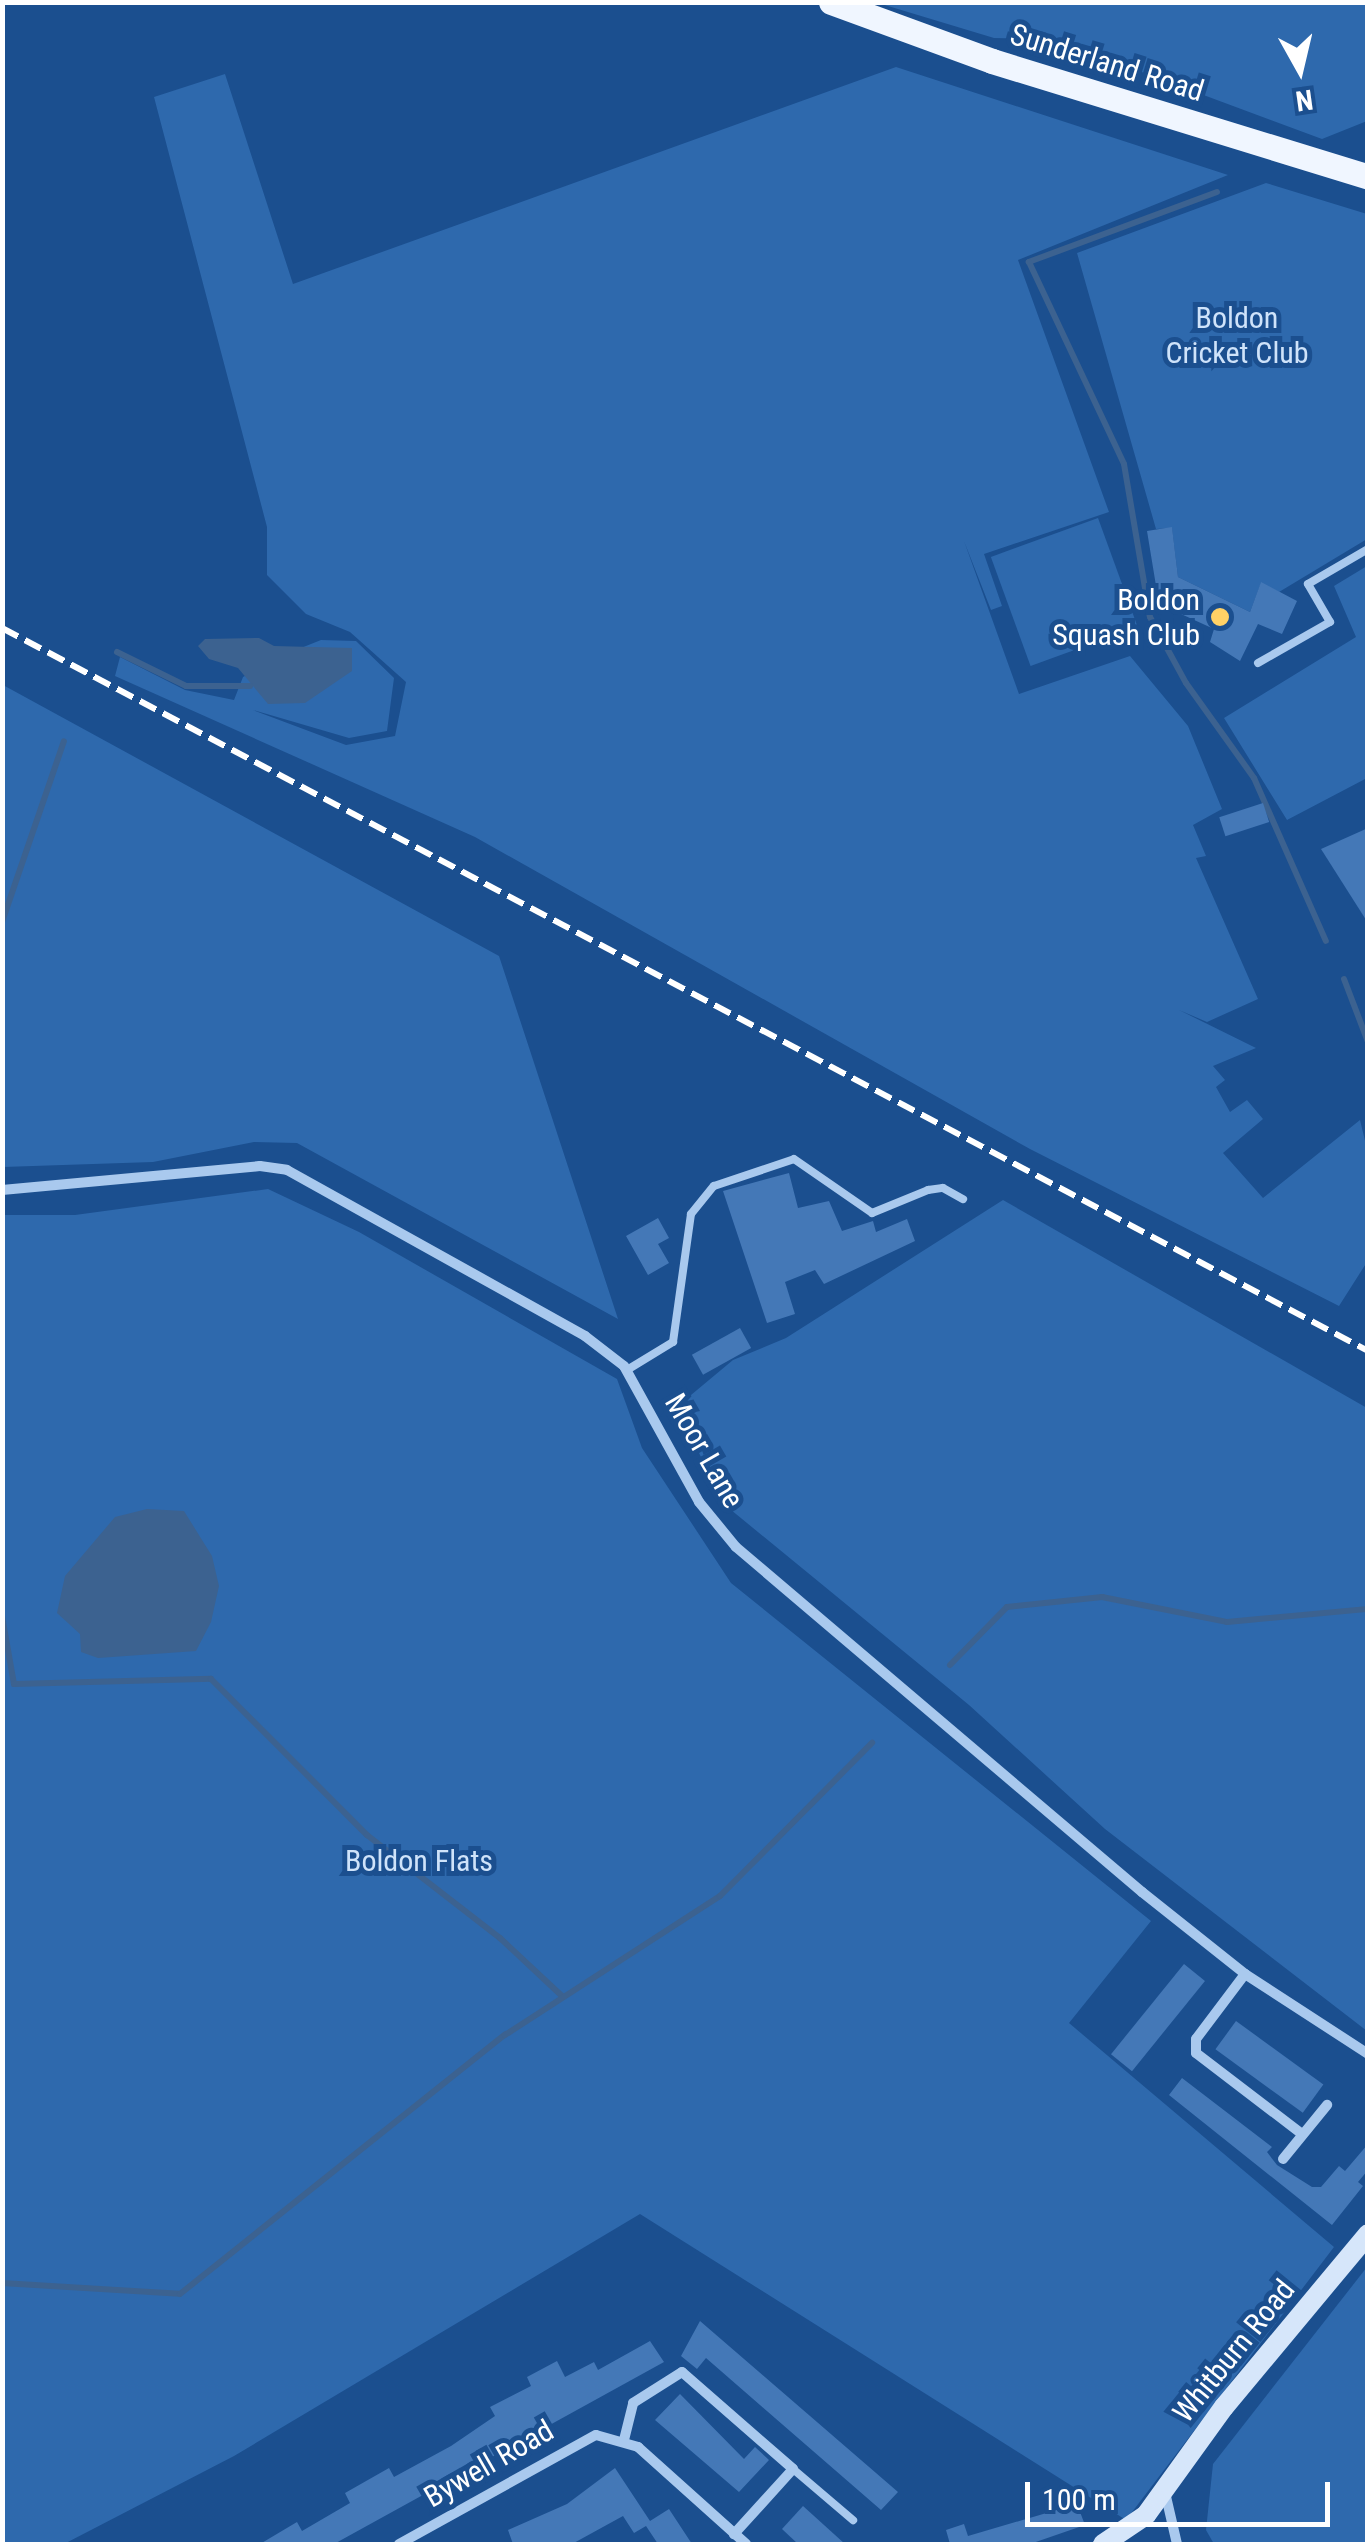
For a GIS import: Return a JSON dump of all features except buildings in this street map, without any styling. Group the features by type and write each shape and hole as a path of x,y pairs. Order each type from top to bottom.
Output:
{"main road":[{"name":"Sunderland Road","path":"831,2 992,61 1368,178"},
{"name":"Whitburn Road","path":"1104,2544 1146,2515 1368,2234"}],"street":[{"name":"Moor Lane","path":"2,1190 260,1166 287,1170 585,1336 627,1370 699,1502 736,1547 1244,1974 1368,2054"},
{"path":"1244,1974 1196,2039 1196,2053 1302,2134"},
{"path":"1284,2159 1328,2105"},
{"path":"734,2534 793,2469 682,2372 633,2404 624,2440 734,2534 746,2544"},
{"name":"Bywell Road","path":"399,2544 576,2442 596,2435 624,2440"},
{"path":"1164,2490 1177,2544"}],"lane":[{"path":"1258,663 1330,622 1308,584 1368,549"},
{"path":"627,1370 673,1342 691,1214 714,1186 794,1159 872,1212 928,1190 943,1188 963,1199"},
{"path":"793,2469 854,2520"}],"green space":[{"path":"878,3 1367,3 1367,121 1322,139 1053,39 994,38"},
{"path":"896,67 1228,175 1018,260 1109,512 984,554 1002,606 991,610 964,541 1019,694 1130,656 1188,726 1222,809 1193,825 1206,856 1196,858 1258,999 1207,1022 1179,1010 1256,1048 1213,1066 1225,1080 1216,1087 1230,1112 1247,1100 1263,1119 1223,1153 1263,1198 1360,1120 1368,1153 1367,1262 1339,1306 1030,1149 475,837 115,676 120,657 185,690 234,700 243,677 281,656 321,640 356,641 394,678 387,731 349,738 253,710 346,745 395,736 406,682 350,632 306,614 267,575 267,527 154,97 225,74 293,284"},
{"name":"Boldon Cricket Club","path":"1266,183 1367,214 1367,539 1279,592 1261,583 1250,612 1178,577 1172,528 1156,529 1077,253"},
{"path":"1098,518 1138,627 1031,666 991,557"},
{"path":"1367,566 1367,778 1287,820 1224,718 1356,637 1334,586"},
{"path":"3,685 499,956 618,1319 297,1143 254,1142 153,1162 3,1167"},
{"name":"Boldon Flats","path":"268,1189 359,1232 617,1379 642,1448 731,1583 1151,1921 1069,2023 1334,2247 1126,2520 640,2214 234,2456 64,2544 3,2544 3,1215 75,1215"},
{"path":"1003,1200 1367,1408 1367,2031 1105,1829 969,1705 725,1505 683,1421 685,1400 733,1360 786,1338"},
{"path":"1367,2267 1367,2544 1214,2544 1206,2530 1213,2464"}],"shaded area":[{"path":"259,638 274,646 352,648 352,671 305,703 268,704 238,668 209,659 198,646 205,639"},
{"path":"147,1509 184,1511 212,1556 219,1586 211,1622 196,1651 98,1658 81,1652 80,1634 57,1613 65,1576 115,1517"}],"waterway":[{"path":"1217,192 1029,262 1124,464 1150,617 1186,683 1254,778 1326,941"},
{"path":"117,652 186,686 250,686"},
{"path":"2,922 64,741"},
{"path":"1344,979 1368,1042"},
{"path":"950,1665 1007,1607 1102,1597 1227,1622 1368,1609"},
{"path":"2,1616 14,1684 211,1679 367,1835 500,1938 563,1997"},
{"path":"2,2283 180,2294 505,2035 720,1896 872,1743"}],"railway":[{"path":"2,628 1368,1351"}],"place":[{"name":"Boldon Squash Club","path":"1220,617"}]}
